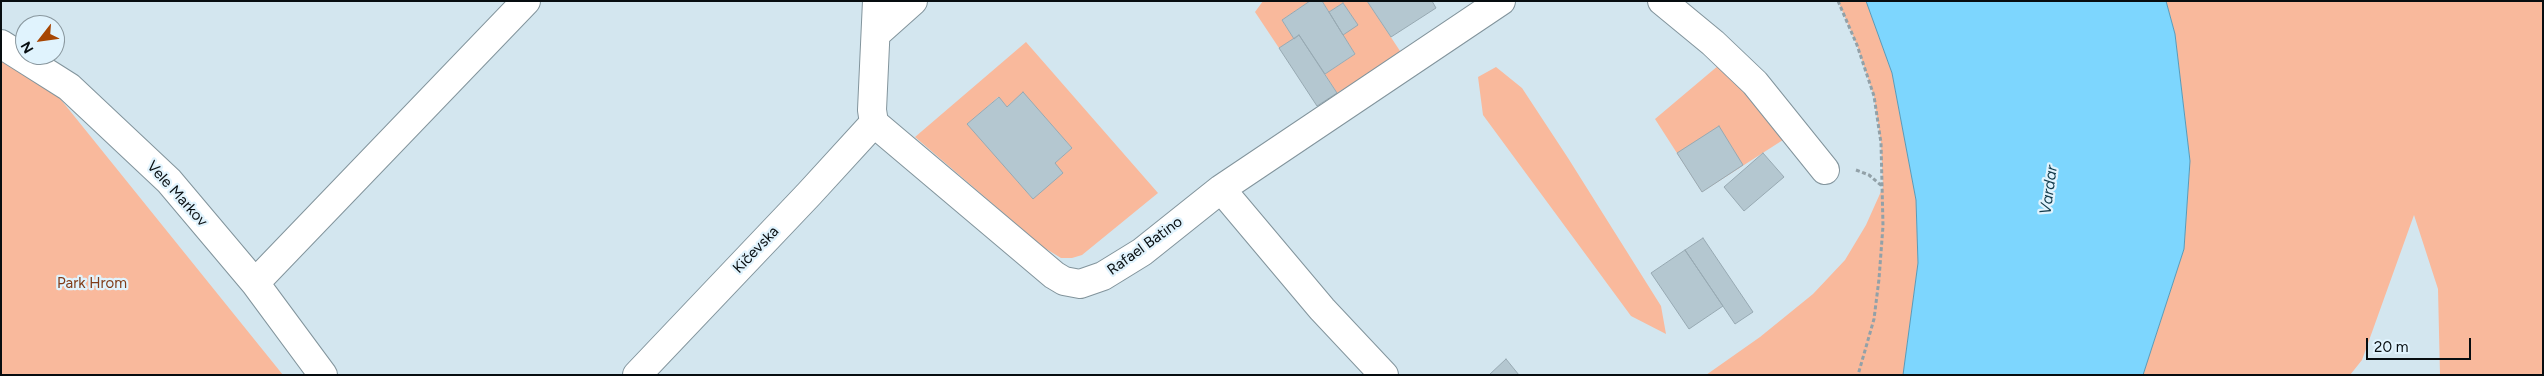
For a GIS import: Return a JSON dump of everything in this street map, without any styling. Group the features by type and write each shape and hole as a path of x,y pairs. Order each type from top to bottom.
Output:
{"street":[{"path":"255,283 526,1"},
{"path":"874,123 872,110 877,1"},
{"path":"876,34 913,1"},
{"name":"Rafael Batino","path":"874,123 1030,257 1054,275 1072,283 1090,282 1119,268 1221,189 1501,1"},
{"path":"1662,1 1713,43 1755,83 1825,170"},
{"name":"Vele Markov","path":"1,44 69,87 169,181 255,283 323,375"},
{"name":"Kičevska","path":"636,375 874,123"},
{"path":"1221,189 1322,309 1384,375"}],"path":[{"path":"1838,1 1874,96 1881,152 1883,226 1879,279 1874,319 1858,375"}],"green space":[{"path":"1263,1 1310,1 1282,20 1294,39 1279,48 1255,12"},
{"path":"1322,1 1367,1 1402,54 1337,93 1325,74 1355,54 1343,35 1357,24 1343,3 1329,12"},
{"path":"1838,1 1866,1 1868,6 1892,73 1916,200 1918,263 1903,375 1706,375 1760,337 1813,294 1845,260 1866,225 1883,187 1881,143 1874,96 1857,45"},
{"path":"2166,1 2543,1 2543,375 2440,375 2438,289 2414,215 2362,360 2350,375 2143,375 2184,249 2190,161 2175,34"},
{"path":"1026,42 1158,193 1082,255 1072,258 1061,258 1043,247 915,137","holes":["1023,93 1072,148 1055,163 1033,199 968,124 998,97 1007,107"]},
{"name":"Park Hrom","path":"1,49 15,56 15,65 33,65 283,375 1,375"},
{"path":"1719,65 1730,74 1786,138 1702,192 1655,119"},
{"path":"1496,67 1522,88 1568,158 1661,306 1666,334 1631,316 1483,115 1478,77"}],"water":[{"name":"Vardar","path":"1866,1 2166,1 2175,34 2190,161 2184,249 2143,375 1903,375 1918,263 1916,200 1892,73"}],"building":[{"path":"1310,1 1322,1 1355,54 1325,74 1299,35 1294,39 1282,20"},
{"path":"1367,1 1432,1 1436,8 1391,37"},
{"path":"1343,3 1358,25 1343,35 1329,12"},
{"path":"1299,35 1337,93 1317,106 1279,48"},
{"path":"1023,92 1072,148 1055,163 1063,173 1033,199 967,124 999,97 1007,107"},
{"path":"1719,126 1743,165 1702,192 1677,153"},
{"path":"1763,153 1784,177 1744,211 1724,187"},
{"path":"1703,238 1753,312 1735,324 1685,250"},
{"path":"1685,250 1723,306 1689,329 1651,273"},
{"path":"1506,359 1519,375 1489,375"}]}
